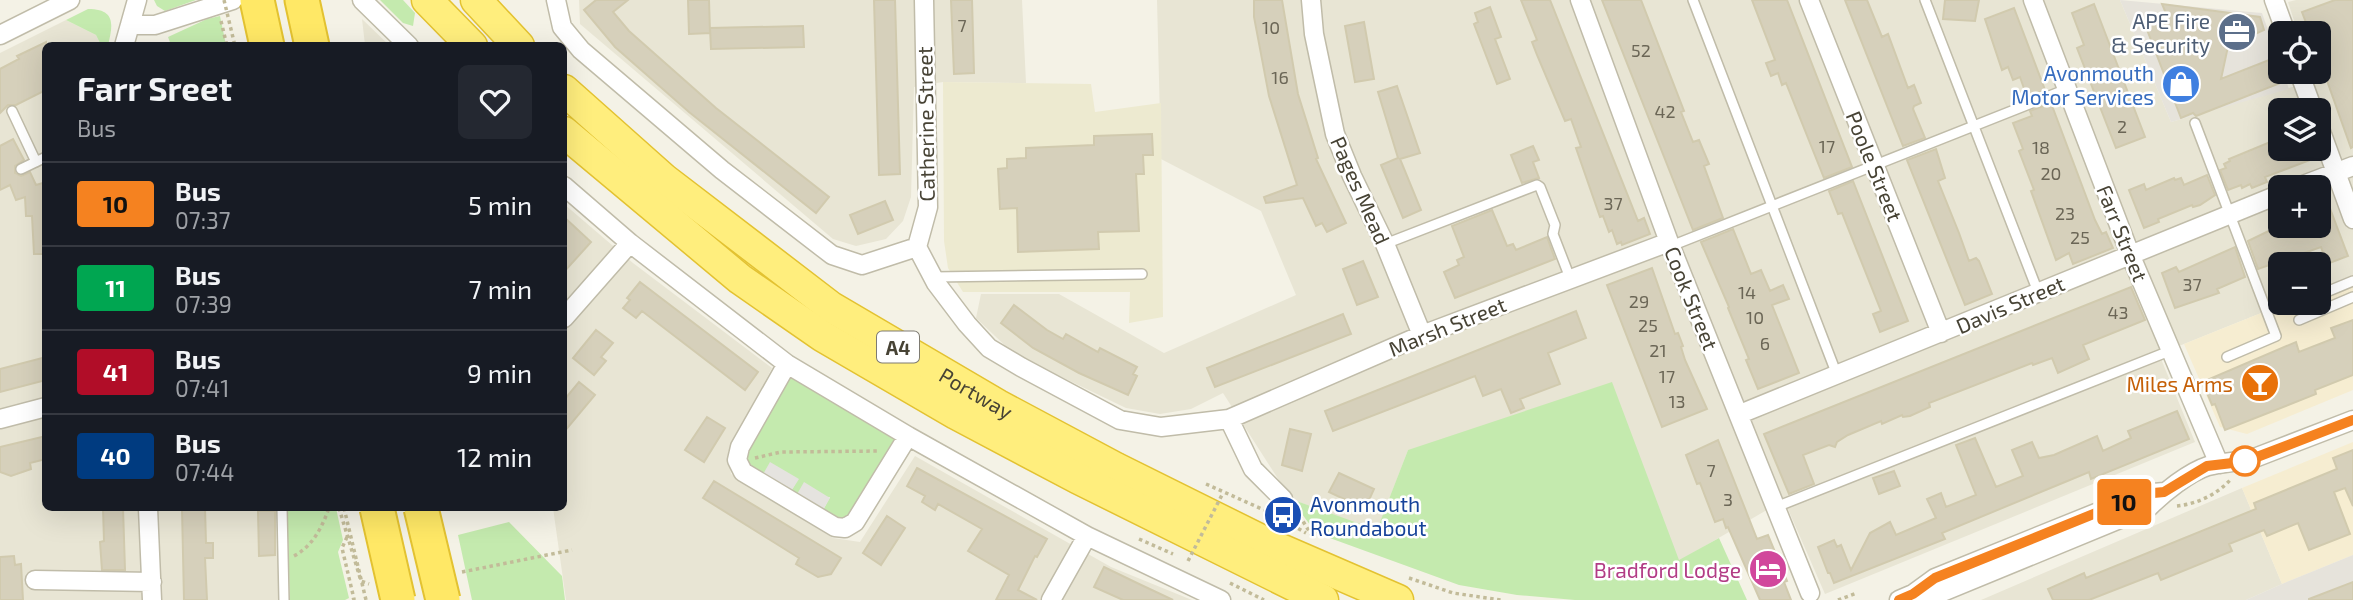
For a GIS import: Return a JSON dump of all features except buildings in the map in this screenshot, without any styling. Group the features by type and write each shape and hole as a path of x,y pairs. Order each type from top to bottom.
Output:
{"highway":[{"path":"257,0 266,42"},
{"path":"302,0 311,42"},
{"path":"427,0 465,42"},
{"path":"476,0 515,42"},
{"name":"Portway","path":"567,93 664,178 831,307 998,405 1116,468 1271,545 1401,588"},
{"name":"Portway","path":"567,135 740,279 822,336 956,414 1077,478 1323,600"},
{"path":"378,511 398,600"},
{"path":"422,511 443,600"}],"street":[{"path":"0,35 31,8 70,0"},
{"path":"125,42 137,0"},
{"path":"362,0 406,42"},
{"path":"556,0 562,27 582,50 722,170 832,255 862,265 917,247 933,277 967,324 989,348 1120,420 1161,427 1229,419 1253,469 1283,499"},
{"name":"Catherine Street","path":"917,247 928,207 924,0"},
{"name":"Pages Mead","path":"1311,0 1314,34 1335,134 1385,244 1422,335"},
{"name":"Cook Street","path":"1580,0 1670,244 1810,593"},
{"name":"Poole Street","path":"1809,0 1941,333"},
{"name":"Farr Street","path":"2034,0 2130,254 2219,464"},
{"path":"2274,0 2282,21"},
{"path":"130,25 155,25 225,2"},
{"path":"2331,160 2353,219"},
{"path":"2328,175 2353,166"},
{"path":"567,189 630,243 787,364 906,435 1087,536 1221,600"},
{"name":"Davis Street","path":"1740,414 2268,199"},
{"path":"567,315 630,243"},
{"name":"Marsh Street","path":"1229,419 1422,335 1570,278 1670,244"},
{"path":"787,364 740,447 738,466 743,472 835,527 845,528 855,522 906,435"},
{"path":"0,419 42,408"},
{"path":"1906,597 1935,578 2003,559 2080,528 2149,507 2164,492 2197,471 2219,464 2241,462 2353,420"},
{"path":"2080,528 2143,494 2164,492"},
{"path":"35,580 152,591 148,511"},
{"path":"1051,600 1087,536"}],"lane":[{"path":"1693,0 1837,375"},
{"path":"1925,0 2038,292"},
{"path":"1670,244 1772,208 2067,89"},
{"path":"12,111 36,162"},
{"path":"2195,123 2276,336 2227,357"},
{"path":"21,169 42,159"},
{"path":"1385,244 1537,185 1555,225 1553,234 1570,278"},
{"path":"933,277 1142,274"},
{"path":"2331,290 2353,281"},
{"path":"2299,320 2353,297"},
{"path":"1776,507 2172,350"},
{"path":"282,511 284,600"}],"path":[{"path":"225,2 227,42"},
{"path":"225,2 234,42"},
{"path":"738,466 754,458 781,452 876,452 906,435"},
{"path":"2149,507 2184,505 2220,491 2241,462"},
{"path":"1202,482 1298,527 1313,539 1301,517 1283,499"},
{"path":"1188,561 1223,494"},
{"path":"283,562 307,550 328,511"},
{"path":"345,511 366,600"},
{"path":"347,537 342,548 354,599 352,600"},
{"path":"1401,588 1501,600"},
{"path":"1838,600 1857,593"}],"shaded area":[{"path":"579,0 1022,0 1026,83 943,82 914,87 911,197 903,221 886,239 856,246 833,239 580,24"},
{"path":"1157,0 2120,0 2171,122 2303,84 2331,84 2331,21 2294,21 2288,2 2353,0 2353,276 2331,285 2331,252 2268,252 2268,310 2159,354 2195,442 1825,594 1784,500 1679,561 1408,450 1377,531 1291,499 1223,393 1191,409 1160,414 1126,408 1014,354 976,318 981,294 1059,294 1164,353 1296,295 1261,211 1161,159"},
{"path":"2120,0 2262,13 2268,30 2268,84 2287,84 2289,89 2171,122"},
{"path":"362,19 386,42 365,42"},
{"path":"66,20 96,35 100,42 42,42 42,511 287,511 290,600 0,600 0,53"},
{"path":"943,82 1091,84 1095,112 1161,103 1163,317 1129,323 1130,292 963,292 948,268 944,241"},
{"path":"567,207 633,263 772,368 728,452 731,474 833,538 860,542 915,456 1111,567 1192,600 566,600 553,511 567,511"},
{"path":"2353,276 2353,390 2247,434 2220,427 2184,344 2268,310 2268,315 2331,315 2331,285"},
{"path":"2353,442 2353,555 2282,584 2242,488"},
{"path":"770,462 799,479 790,493 762,476"},
{"path":"804,482 830,498 822,512 796,496"},
{"path":"2242,488 2282,584 2246,600 1981,600"},
{"path":"2353,555 2353,600 2246,600 2282,584"}],"green space":[{"path":"154,0 196,0 165,11 157,6"},
{"path":"380,0 403,0 415,13 413,26 403,23"},
{"path":"88,9 104,12 111,25 109,42 100,42 96,35 66,20"},
{"path":"220,16 225,42 170,42 168,37"},
{"path":"789,376 895,438 850,515 842,520 822,512 830,497 796,496 790,493 798,479 762,476 743,460"},
{"path":"1612,382 1679,560 1719,538 1747,600 1575,600 1517,595 1459,585 1316,533 1291,499 1377,530 1408,450"},
{"path":"287,511 337,511 343,540 338,552 349,598 290,600"},
{"path":"509,522 562,576 565,600 472,600 458,535"}],"bus line":[{"name":"10","path":"1899,600 1913,594 1935,578 2143,494 2164,492 2207,466 2241,462 2271,453 2353,420"}],"place":[{"name":"APE Fire & Security","path":"2237,32"},
{"name":"Avonmouth Motor Services","path":"2181,84"},
{"name":"Miles Arms","path":"2260,383"},
{"name":"Avonmouth Roundabout","path":"1283,515"},
{"name":"Bradford Lodge","path":"1768,569"}]}
